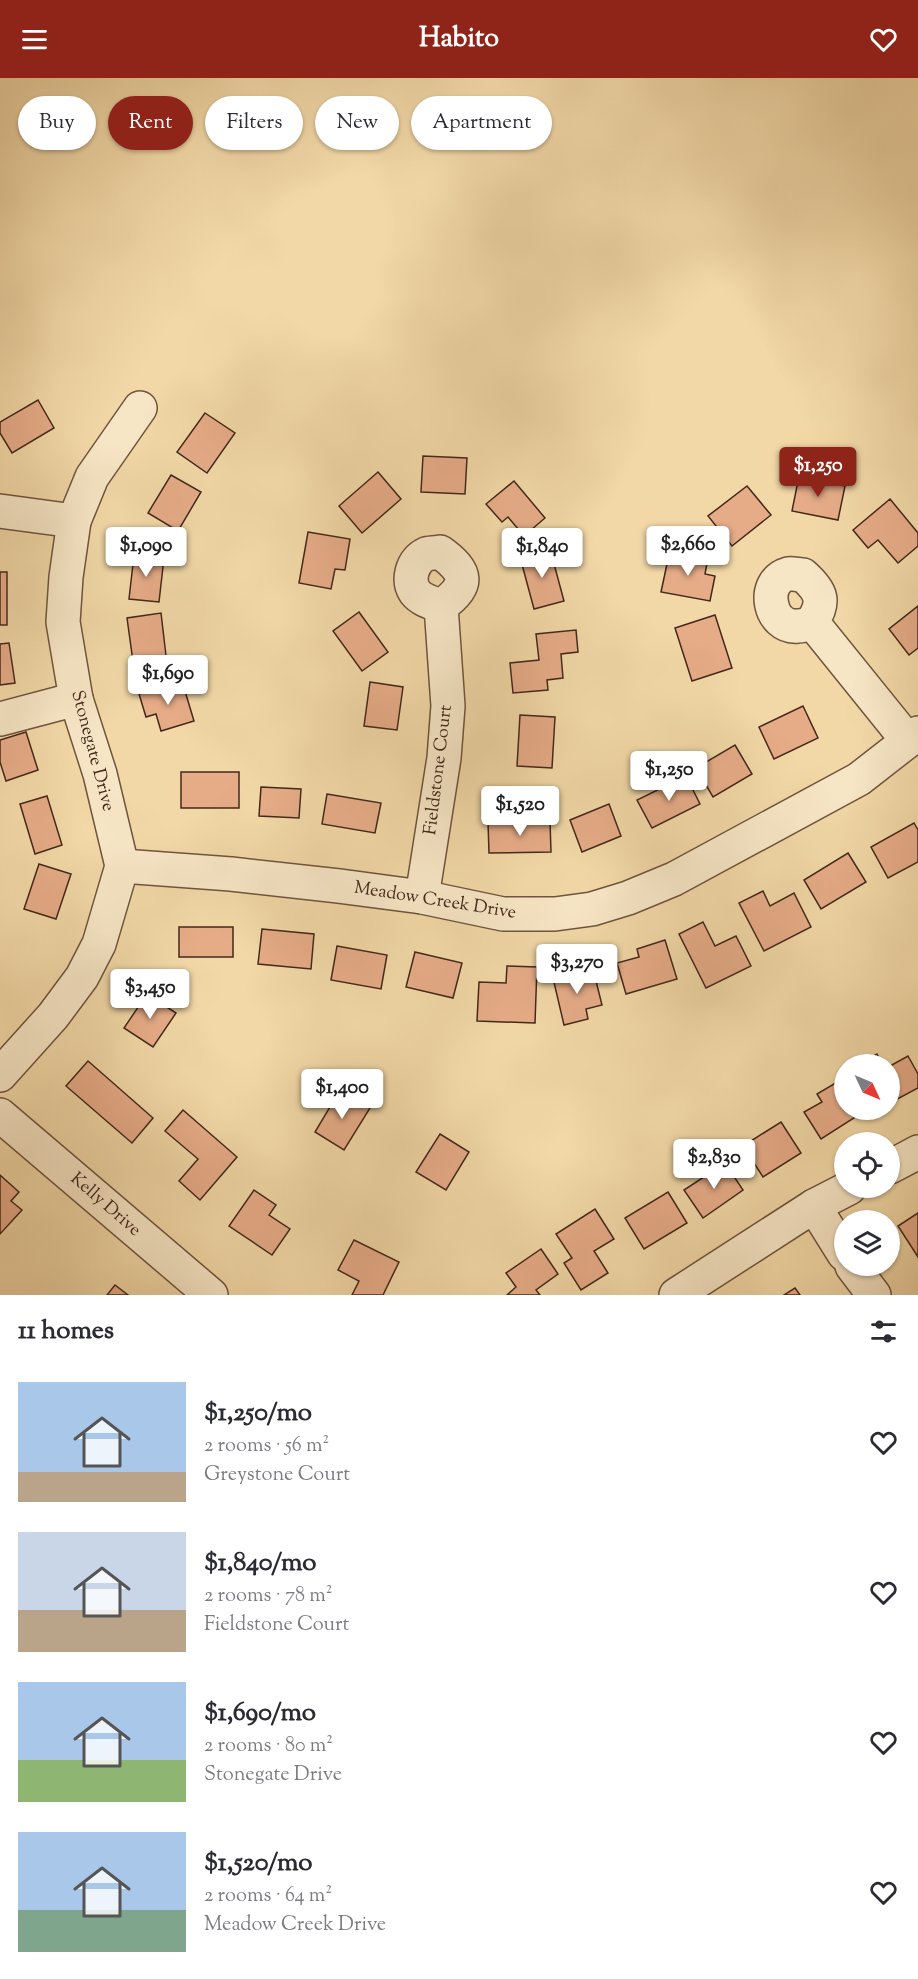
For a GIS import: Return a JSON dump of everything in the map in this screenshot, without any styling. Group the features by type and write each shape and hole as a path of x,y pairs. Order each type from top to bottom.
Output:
{"street":[{"name":"Stonegate Drive","path":"0,1075 53,1016 82,977 99,944 122,866 100,774 76,699 63,622 66,577 74,521 92,477 140,408"},
{"path":"0,511 74,521"},
{"name":"Fieldstone Court","path":"422,897 444,758 448,706 441,606"},
{"path":"812,622 913,737"},
{"path":"0,719 76,699"},
{"name":"Meadow Creek Drive","path":"122,866 231,874 422,897 503,914 555,914 591,909 619,901 674,879 859,779 913,737"},
{"name":"Kelly Drive","path":"0,1115 211,1295"},
{"path":"900,1162 918,1152"},
{"path":"676,1295 814,1206 834,1196"},
{"path":"814,1206 834,1238"},
{"path":"860,1276 874,1295"}],"building":[{"path":"38,400 54,428 12,453 0,433 0,422"},
{"path":"205,413 235,433 207,473 177,452"},
{"path":"423,456 467,458 465,494 421,492"},
{"path":"378,472 401,499 362,533 339,506"},
{"path":"171,475 201,492 178,531 148,513"},
{"path":"799,476 845,486 838,520 792,511"},
{"path":"514,481 545,518 524,536 508,517 502,522 486,504"},
{"path":"747,486 771,515 732,546 708,516"},
{"path":"890,499 918,533 918,546 898,563 878,540 868,548 853,530"},
{"path":"308,532 350,539 345,570 335,569 331,589 299,583"},
{"path":"550,549 564,601 534,609 520,557"},
{"path":"670,550 708,558 705,574 715,576 710,601 661,592"},
{"path":"134,555 164,558 159,602 129,599"},
{"path":"0,572 7,572 7,625 0,625"},
{"path":"918,606 918,648 909,655 889,629"},
{"path":"359,612 388,652 362,671 333,631"},
{"path":"161,613 167,664 134,669 127,618"},
{"path":"715,615 732,668 692,681 675,628"},
{"path":"576,630 578,652 561,654 563,678 547,680 548,690 513,693 510,663 539,660 536,634"},
{"path":"9,643 15,683 0,685 0,644"},
{"path":"182,681 194,721 161,731 156,714 146,717 139,694"},
{"path":"370,682 403,687 397,730 364,726"},
{"path":"803,706 818,738 774,759 759,727"},
{"path":"520,715 555,717 552,768 517,766"},
{"path":"26,732 38,770 6,781 0,762 0,740"},
{"path":"735,745 752,774 713,797 696,768"},
{"path":"181,772 239,772 239,808 181,808"},
{"path":"686,776 700,804 652,828 637,800"},
{"path":"261,787 301,789 299,818 259,816"},
{"path":"327,794 381,803 375,833 322,824"},
{"path":"47,796 62,845 35,854 20,804"},
{"path":"609,804 621,836 582,852 570,820"},
{"path":"550,821 551,852 489,853 488,822"},
{"path":"914,823 918,830 918,862 888,878 871,847"},
{"path":"848,853 866,882 821,909 804,880"},
{"path":"39,864 71,874 56,919 24,909"},
{"path":"763,891 770,906 794,893 811,927 764,951 739,903"},
{"path":"703,922 715,946 736,936 751,966 706,988 679,934"},
{"path":"179,927 233,927 233,957 179,957"},
{"path":"262,929 314,934 311,969 258,964"},
{"path":"665,940 677,979 626,994 617,963 639,957 637,949"},
{"path":"337,946 387,955 381,989 331,980"},
{"path":"415,952 462,963 453,998 406,987"},
{"path":"507,966 537,967 535,1023 477,1021 479,982 506,983"},
{"path":"593,969 602,1005 586,1009 588,1019 564,1025 553,978"},
{"path":"147,994 176,1013 153,1047 124,1028"},
{"path":"908,1056 918,1074 918,1088 900,1098 900,1060"},
{"path":"88,1061 153,1118 132,1143 66,1086"},
{"path":"834,1084 834,1120 851,1120 821,1139 804,1112 822,1102 817,1094"},
{"path":"340,1090 370,1108 344,1150 315,1132"},
{"path":"183,1110 237,1157 200,1200 179,1181 198,1159 165,1131"},
{"path":"781,1122 801,1153 763,1177 743,1146"},
{"path":"440,1134 469,1152 446,1190 416,1172"},
{"path":"725,1163 743,1190 703,1218 684,1190"},
{"path":"0,1175 19,1192 11,1201 22,1210 0,1234"},
{"path":"254,1190 276,1205 269,1215 290,1229 272,1255 229,1226"},
{"path":"668,1192 687,1223 644,1249 625,1218"},
{"path":"595,1209 614,1239 594,1251 608,1273 581,1290 564,1263 572,1258 556,1234"},
{"path":"918,1213 918,1257 900,1229 900,1225"},
{"path":"354,1240 399,1262 383,1295 352,1295 359,1281 338,1270"},
{"path":"541,1249 558,1274 536,1290 540,1295 507,1295 516,1287 506,1273"},
{"path":"115,1285 128,1295 107,1295"},
{"path":"795,1288 800,1295 784,1295"}]}
